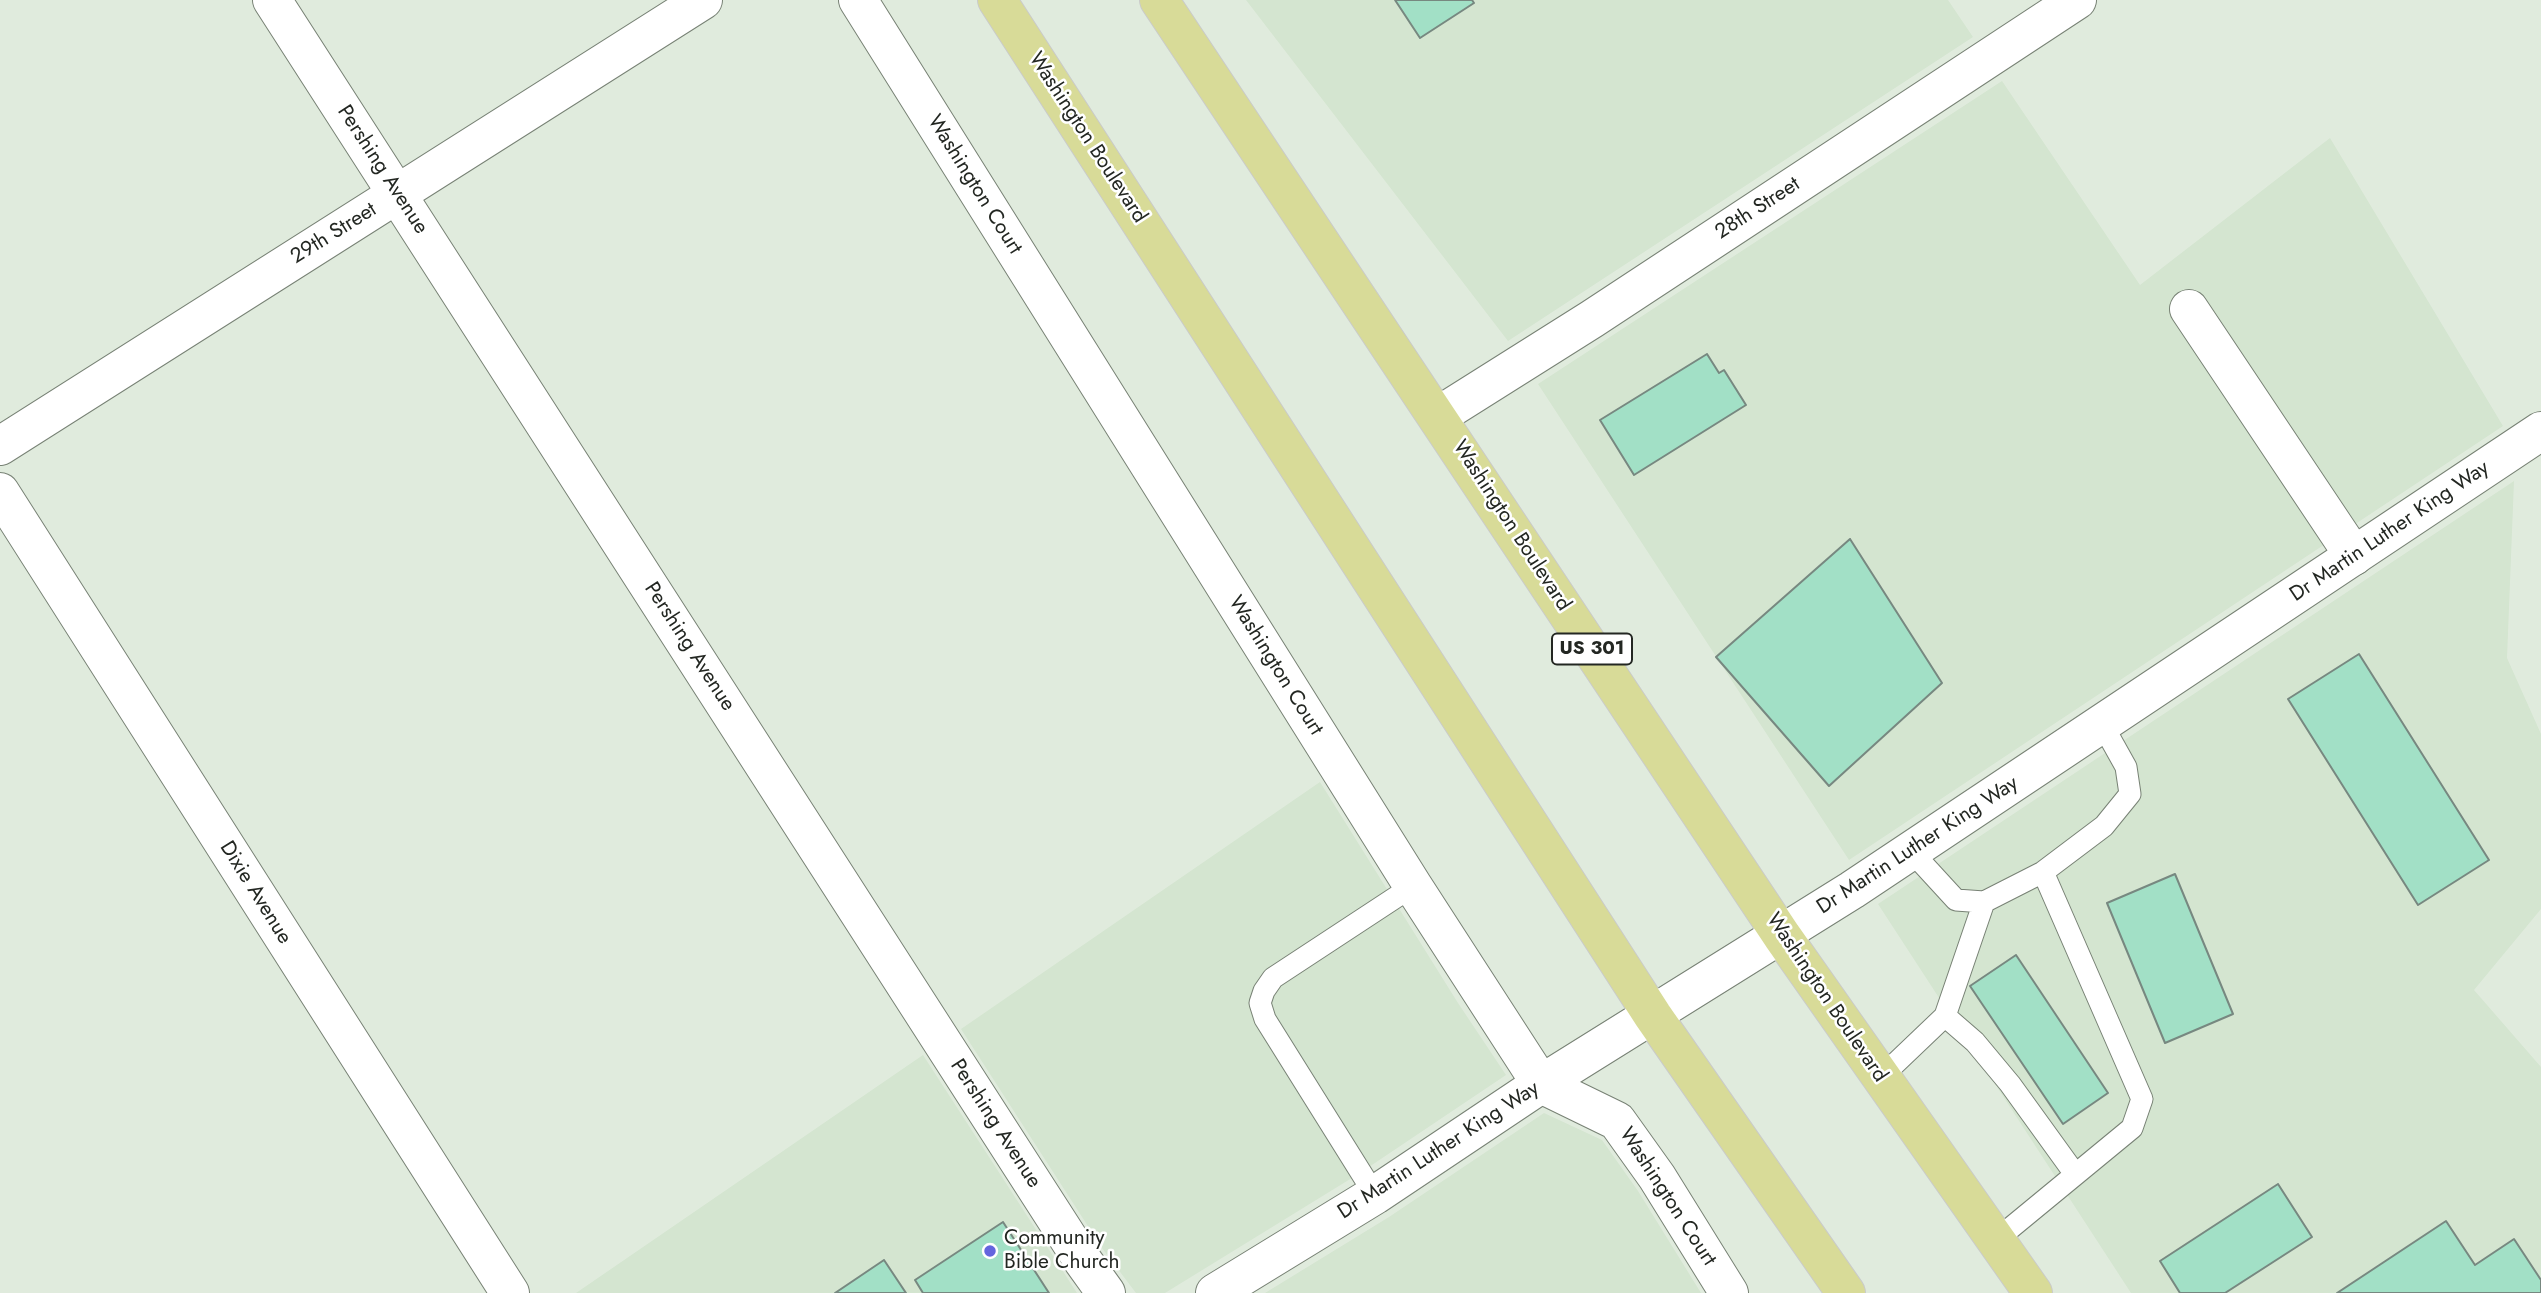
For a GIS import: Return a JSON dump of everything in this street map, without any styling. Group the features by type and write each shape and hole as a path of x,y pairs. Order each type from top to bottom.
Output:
{"main road":[{"name":"Washington Boulevard","path":"997,0 1653,1016 1846,1293"},
{"name":"Washington Boulevard","path":"1159,0 1782,936 2033,1293"}],"street":[{"name":"Pershing Avenue","path":"272,0 1068,1238 1106,1293"},
{"name":"29th Street","path":"0,446 703,0"},
{"name":"Washington Court","path":"858,0 1413,886 1541,1084 1617,1121 1657,1177 1729,1293"},
{"name":"28th Street","path":"1438,416 1592,319 2077,0"},
{"path":"2189,309 2354,556"},
{"name":"Dr Martin Luther King Way","path":"1215,1293 1375,1195 1541,1084 1782,936 2541,431"},
{"name":"Dixie Avenue","path":"0,492 510,1293"}],"lane":[{"path":"1910,851 1956,900 1984,902 2043,872 2105,826 2130,794 2126,767 2102,724"},
{"path":"1996,1240 2132,1128 2142,1099 2043,872"},
{"path":"1375,1195 1265,1019 1260,1003 1273,978 1413,886"},
{"path":"1880,1078 1945,1016 1984,902"},
{"path":"1945,1016 1975,1042 2010,1084 2075,1174"}],"shaded area":[{"path":"1246,0 1948,0 1973,37 1508,341"},
{"path":"2002,81 2140,285 2330,138 2503,426 1849,860 1538,384"},
{"path":"2514,481 2507,658 2541,734 2541,909 2474,990 2541,1067 2541,1293 2131,1293 1878,904"},
{"path":"1320,782 1506,1075 1360,1173 1165,1293 1136,1293 1102,1248 961,1029"},
{"path":"923,1055 1077,1293 576,1293"},
{"path":"1544,1113 1602,1140 1638,1191 1701,1293 1265,1293 1389,1217"}],"building":[{"path":"1395,0 1472,0 1474,3 1420,38"},
{"path":"1707,354 1719,373 1724,370 1746,405 1634,475 1600,420"},
{"path":"1850,539 1942,683 1829,786 1716,657"},
{"path":"2359,654 2489,860 2418,905 2288,699"},
{"path":"2175,874 2233,1014 2165,1043 2107,903"},
{"path":"2016,955 2108,1093 2063,1124 1970,986"},
{"path":"2278,1184 2312,1237 2225,1293 2180,1293 2160,1261"},
{"path":"2446,1221 2475,1265 2514,1239 2541,1280 2541,1293 2337,1293"},
{"name":"Community Bible Church","path":"1003,1222 1049,1293 923,1293 915,1280"},
{"path":"884,1260 906,1293 835,1293"}],"place":[{"name":"Community Bible Church","path":"990,1251"}]}
